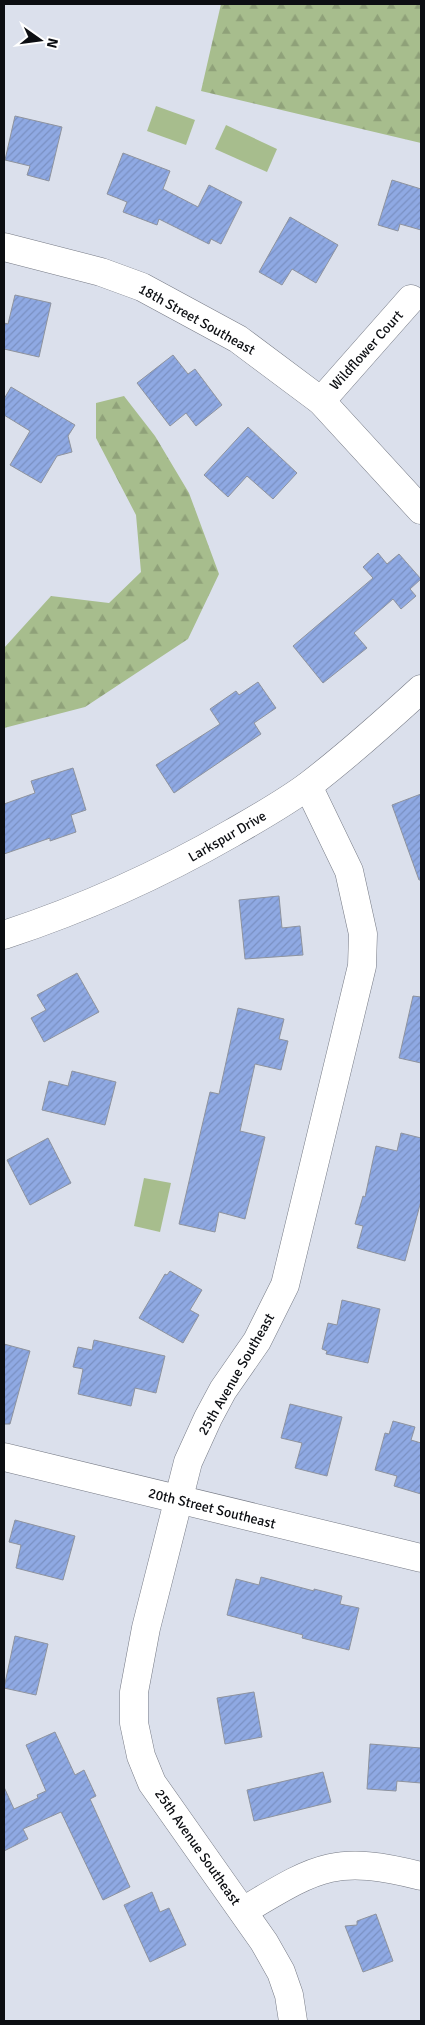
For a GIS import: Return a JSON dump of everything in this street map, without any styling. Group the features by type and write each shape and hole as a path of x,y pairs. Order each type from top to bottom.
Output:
{"street":[{"name":"18th Street Southeast","path":"4,247 101,272 142,287 238,339 321,401 421,510"},
{"name":"Wildflower Court","path":"321,401 411,300"},
{"name":"Larkspur Drive","path":"4,935 55,918 185,860 257,819 308,786 366,739 421,688"},
{"name":"25th Avenue Southeast","path":"292,2021 289,1995 281,1972 264,1942 152,1783 142,1756 134,1723 134,1692 139,1660 188,1462 199,1435 223,1390 268,1321 284,1285 362,966 363,934 349,871 308,786"},
{"name":"20th Street Southeast","path":"4,1457 421,1558"},
{"path":"243,1911 299,1877 317,1870 341,1865 378,1866 421,1876"}],"green space":[{"path":"221,4 421,4 421,143 201,91"},
{"path":"156,106 195,120 186,145 147,131"},
{"path":"226,125 277,149 267,172 215,149"},
{"path":"124,396 155,436 189,493 219,574 188,639 85,707 4,728 4,648 51,596 109,603 141,572 136,515 96,438 96,403"},
{"path":"144,1178 171,1183 160,1232 134,1226"}],"building":[{"path":"15,116 62,127 49,181 27,175 30,166 5,160"},
{"path":"123,153 170,171 163,189 198,207 209,185 242,202 221,244 211,239 209,244 159,219 157,225 123,212 127,202 107,194"},
{"path":"392,180 421,189 421,230 400,224 398,231 378,225"},
{"path":"290,217 338,245 316,283 292,269 282,285 259,272"},
{"path":"15,295 51,303 39,357 4,349 4,323 8,324"},
{"path":"173,355 188,374 195,369 222,405 196,426 186,413 170,426 137,383"},
{"path":"11,387 75,425 68,436 72,452 57,456 41,483 10,465 30,431 4,415 4,399"},
{"path":"248,427 297,473 273,499 247,476 228,497 204,475"},
{"path":"378,553 387,564 399,554 421,579 410,589 416,596 401,609 393,599 354,633 367,648 323,683 293,646 373,578 363,567"},
{"path":"258,682 276,708 254,723 261,734 174,793 156,765 220,724 210,709 236,691 239,695"},
{"path":"73,768 86,810 71,815 76,832 50,841 50,838 4,854 4,804 35,793 31,781"},
{"path":"421,794 421,880 419,880 392,805"},
{"path":"279,896 282,928 300,926 303,955 245,959 239,900"},
{"path":"77,973 99,1012 44,1042 31,1018 46,1010 37,995"},
{"path":"413,996 421,997 421,1063 399,1058"},
{"path":"238,1008 284,1019 279,1039 288,1041 281,1070 255,1064 240,1131 265,1137 245,1219 219,1212 215,1232 179,1224 210,1092 219,1094"},
{"path":"72,1071 116,1082 105,1125 42,1110 49,1081 68,1086"},
{"path":"401,1133 421,1138 421,1201 405,1261 357,1248 363,1226 355,1224 363,1196 365,1197 376,1146 397,1151"},
{"path":"48,1138 71,1183 30,1205 7,1160"},
{"path":"170,1271 202,1290 190,1310 199,1315 183,1343 139,1318 165,1274 167,1275"},
{"path":"342,1300 380,1309 368,1363 326,1354 327,1351 322,1349 328,1323 337,1325"},
{"path":"94,1340 165,1356 156,1393 135,1388 131,1406 78,1394 83,1369 73,1367 78,1347 92,1350"},
{"path":"4,1344 30,1351 10,1424 4,1424"},
{"path":"290,1404 342,1417 327,1476 295,1468 302,1443 281,1438"},
{"path":"393,1421 415,1427 411,1440 421,1443 421,1494 394,1486 397,1476 375,1470 385,1433 389,1434"},
{"path":"15,1520 75,1536 63,1580 16,1568 21,1545 9,1542"},
{"path":"261,1577 314,1591 314,1589 342,1596 340,1604 359,1608 349,1650 302,1638 303,1635 227,1615 236,1579 259,1585"},
{"path":"15,1636 48,1644 36,1695 4,1688"},
{"path":"254,1692 262,1737 225,1744 217,1698"},
{"path":"55,1732 75,1775 84,1770 96,1796 90,1799 130,1887 103,1900 61,1812 23,1829 28,1839 4,1851 4,1787 14,1809 38,1798 37,1795 46,1791 26,1745"},
{"path":"370,1744 421,1748 421,1783 397,1781 396,1791 367,1789"},
{"path":"323,1772 331,1802 254,1821 247,1790"},
{"path":"152,1892 160,1912 169,1908 186,1945 150,1962 124,1905"},
{"path":"376,1914 393,1961 363,1972 345,1926 357,1925 357,1921"}]}
